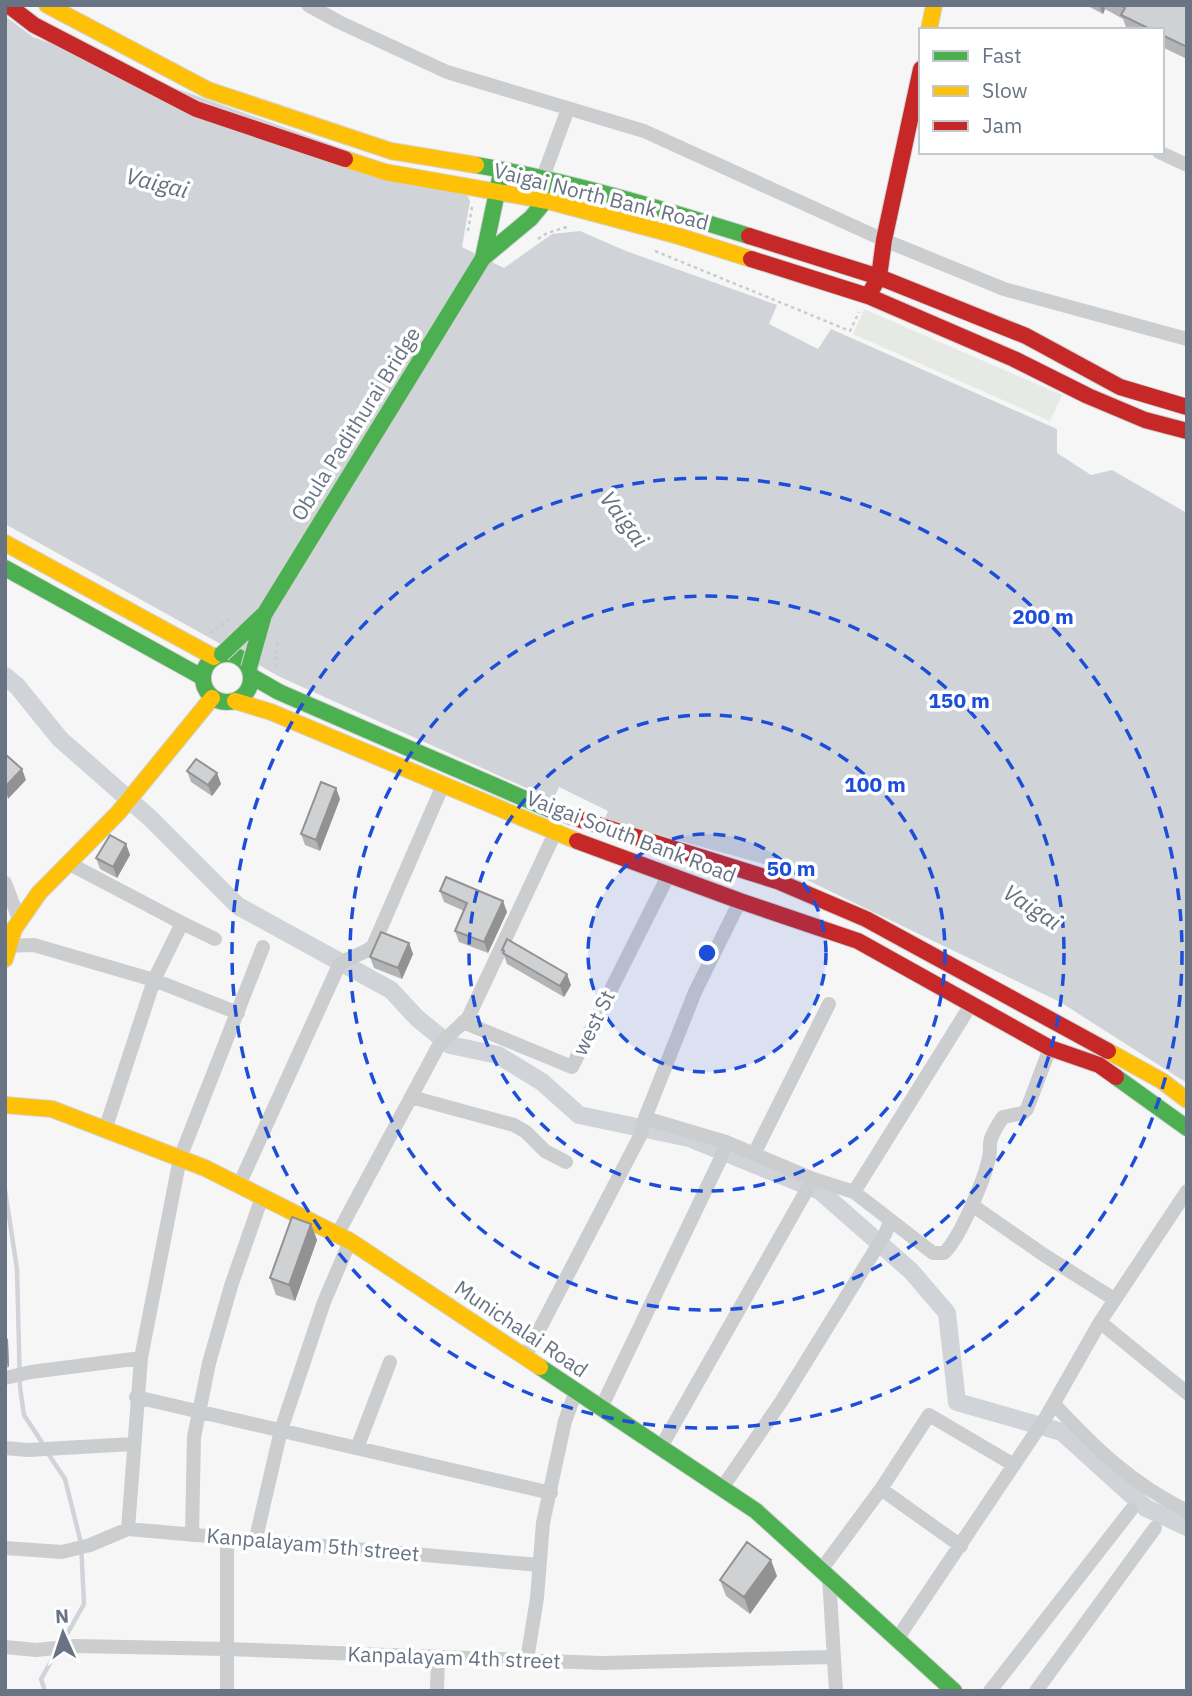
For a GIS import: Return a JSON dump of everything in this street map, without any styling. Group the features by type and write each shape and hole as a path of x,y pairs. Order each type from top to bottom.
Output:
{"main road":[{"name":"Vaigai North Bank Road","path":"8,5 34,25 196,108 385,172 494,197 548,201 675,235 865,302 1014,359 1134,415 1187,431"},
{"name":"Vaigai North Bank Road","path":"47,5 208,90 391,151 543,177 676,214 878,277 1026,336 1120,387 1187,407"},
{"path":"929,28 934,5"},
{"path":"865,302 878,277 919,78"},
{"name":"Obula Padithurai Bridge","path":"483,258 494,197 502,170"},
{"name":"Obula Padithurai Bridge","path":"218,655 265,613 483,258 548,201 559,182"},
{"path":"5,542 218,655 238,657 250,672 248,691 235,701 228,703 212,698 203,685 204,669 218,655"},
{"path":"5,568 202,677"},
{"name":"Obula Padithurai Bridge","path":"250,672 265,613"},
{"name":"Vaigai South Bank Road","path":"250,672 279,691 548,809 777,881 866,919 1162,1081 1187,1100"},
{"path":"6,951 19,919 39,893 118,813 212,698"},
{"name":"Vaigai South Bank Road","path":"235,701 271,712 555,833 858,941 1050,1048 1099,1065 1187,1128"},
{"name":"Munichalai Road","path":"5,1105 52,1109 180,1158 344,1238 756,1511 954,1691"}],"street":[{"path":"308,5 446,72 644,131 884,240 1004,289 1187,339"},
{"path":"543,177 568,109"},
{"path":"1163,154 1187,165"},
{"path":"239,1185 344,960 361,955 373,946 443,785"},
{"path":"256,1538 281,1430 344,1238 411,1097 439,1045 468,1018 555,833"},
{"path":"68,863 215,939"},
{"name":"west St","path":"463,1022 572,1067 669,874"},
{"path":"5,883 19,919"},
{"path":"524,1357 640,1136 695,992 740,901"},
{"path":"106,1130 154,980 182,923"},
{"path":"6,951 34,946 154,980 238,1013"},
{"path":"128,1529 141,1359 180,1158 263,947"},
{"path":"854,1192 972,1003"},
{"path":"754,1154 829,1004"},
{"path":"645,1118 726,1142 813,1179 854,1192 887,1228 933,1253 944,1253 954,1244 972,1205 990,1152 992,1134 1003,1117 1023,1113 1027,1109 1050,1048"},
{"path":"411,1097 514,1125 526,1132 545,1151 566,1163"},
{"path":"601,1408 720,1160 726,1142"},
{"path":"661,1447 813,1179"},
{"path":"897,1639 1035,1435 1114,1299 1187,1191"},
{"path":"192,1535 194,1437 209,1363 231,1286 262,1197"},
{"path":"972,1205 1114,1299"},
{"path":"722,1488 781,1402 887,1228"},
{"path":"1100,1322 1187,1393"},
{"path":"6,1378 31,1372 141,1359"},
{"path":"356,1448 390,1362"},
{"path":"527,1660 532,1637 543,1523 565,1421 576,1391"},
{"path":"136,1397 551,1493"},
{"path":"1054,1404 1126,1474 1156,1496 1187,1511"},
{"path":"836,1691 825,1573 929,1415 1014,1465"},
{"path":"5,1448 28,1450 133,1444"},
{"path":"881,1489 961,1546"},
{"path":"990,1691 1131,1510"},
{"path":"1036,1691 1155,1528"},
{"name":"Kanpalayam 5th street","path":"5,1548 62,1552 90,1545 128,1529 256,1538 539,1565"},
{"path":"227,1538 227,1691"},
{"name":"Kanpalayam 4th street","path":"5,1647 36,1650 76,1646 227,1649 602,1663 832,1657"},
{"path":"437,1691 439,1657"}],"path":[{"path":"466,239 472,205"},
{"path":"547,233 572,226"},
{"path":"648,248 850,331 865,302"},
{"path":"211,633 230,619"}],"shaded area":[{"path":"864,309 1062,395 1050,421 853,334"}],"water":[{"name":"Vaigai","path":"5,16 33,37 466,193 470,201 462,247 504,268 552,234 580,231 626,251 777,305 769,324 818,349 831,329 1057,429 1057,453 1091,475 1112,470 1187,513 1187,1083 1060,1002 786,870 604,820 608,811 559,787 553,800 280,677 5,524"}],"building":[{"path":"1120,5 1187,5 1187,47 1164,36 1164,28 1148,28 1121,15 1125,8"},
{"path":"5,754 22,769 5,787"},
{"path":"196,759 217,773 208,785 187,771"},
{"path":"321,782 336,788 316,840 301,834"},
{"path":"110,835 126,844 113,867 96,858"},
{"path":"446,877 503,901 484,942 455,931 467,903 440,891"},
{"path":"381,932 409,943 398,968 370,957"},
{"path":"507,939 567,974 560,986 503,953"},
{"path":"292,1217 311,1224 289,1285 270,1278"},
{"path":"747,1542 771,1560 744,1597 720,1580"}],"waterway":[{"path":"5,676 17,686 60,739 150,818 238,906 391,990 417,1018 450,1045 498,1055 542,1082 579,1115 689,1138 820,1191 911,1271 947,1313 957,1402 1062,1432 1146,1508 1187,1527"},
{"path":"5,1190 17,1269 20,1387 24,1415 43,1444"},
{"path":"47,1452 65,1479 81,1543 84,1604 62,1643"},
{"path":"45,1691 41,1679 57,1651"}],"traffic: fast":[{"path":"476,165 580,187 749,236"},
{"path":"483,258 500,178"},
{"path":"265,613 483,258 531,218 554,190"},
{"path":"5,568 202,677"},
{"path":"222,654 265,613"},
{"path":"249,668 264,615"},
{"path":"227,654 236,655 244,661 250,669 251,678 250,687 244,695 236,701 227,702 218,701 210,695 204,687 203,678 204,669 210,661 218,655 227,654"},
{"path":"251,676 279,692 553,811"},
{"path":"1116,1077 1187,1128"},
{"path":"540,1367 756,1511 954,1691"}],"traffic: slow":[{"path":"47,5 208,90 391,151 476,165"},
{"path":"929,28 934,5"},
{"path":"345,159 385,172 548,201 675,235 751,259"},
{"path":"5,543 214,657"},
{"path":"5,959 14,929 39,893 118,813 212,698"},
{"path":"235,701 271,712 577,841"},
{"path":"1108,1051 1162,1081 1187,1100"},
{"path":"5,1105 52,1109 205,1168 350,1241 540,1367"}],"traffic: jam":[{"path":"8,5 34,25 196,109 345,159"},
{"path":"871,291 879,277 884,240 919,78"},
{"path":"749,236 879,277 1026,336 1120,387 1187,407"},
{"path":"751,259 868,296 1014,359 1088,396 1145,420 1187,431"},
{"path":"553,811 777,881 866,919 1108,1051"},
{"path":"577,841 858,941 1050,1048 1099,1065 1116,1077"}]}
